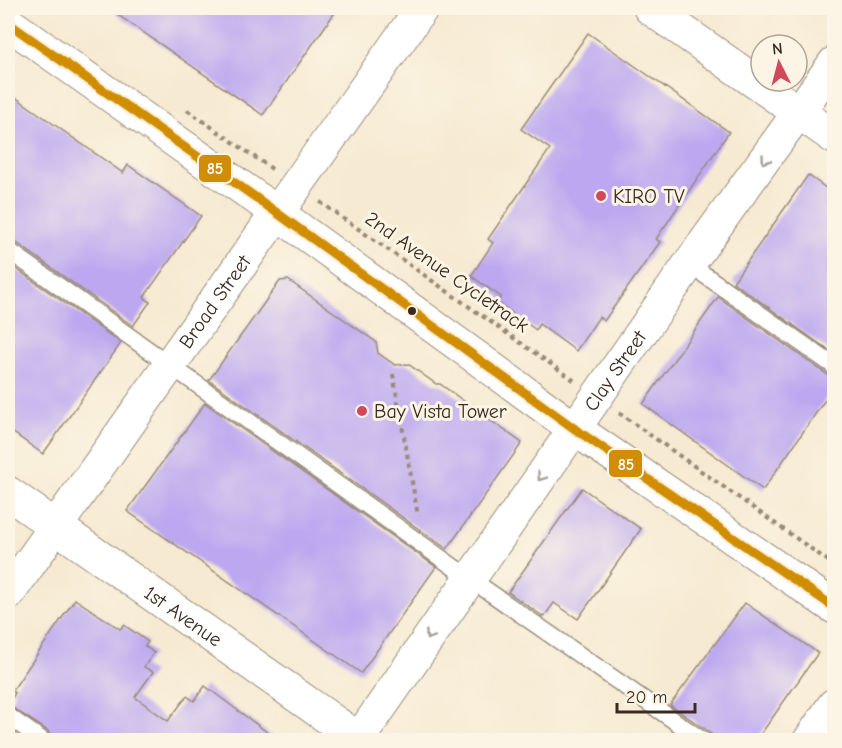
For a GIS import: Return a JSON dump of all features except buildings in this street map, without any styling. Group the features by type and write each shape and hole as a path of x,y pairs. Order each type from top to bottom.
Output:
{"main road":[{"name":"Broad Street","path":"8,594 422,8"},
{"path":"650,8 834,137"},
{"path":"8,22 575,429 834,606"},
{"name":"1st Avenue","path":"8,493 359,740"},
{"path":"810,741 834,705"}],"street":[{"name":"Clay Street","path":"359,740 469,578 689,264 834,63"}],"lane":[{"path":"8,250 702,741"},
{"path":"689,264 834,366"},
{"path":"8,716 42,741"}],"path":[{"name":"2nd Avenue Cycletrack","path":"183,107 834,565"},
{"path":"393,374 418,518"}],"transit line":[{"name":"85","path":"8,23 255,197 575,429 834,607"}],"place":[{"name":"KIRO TV","path":"601,196"},
{"name":"Bay Vista Tower","path":"362,411"}]}
